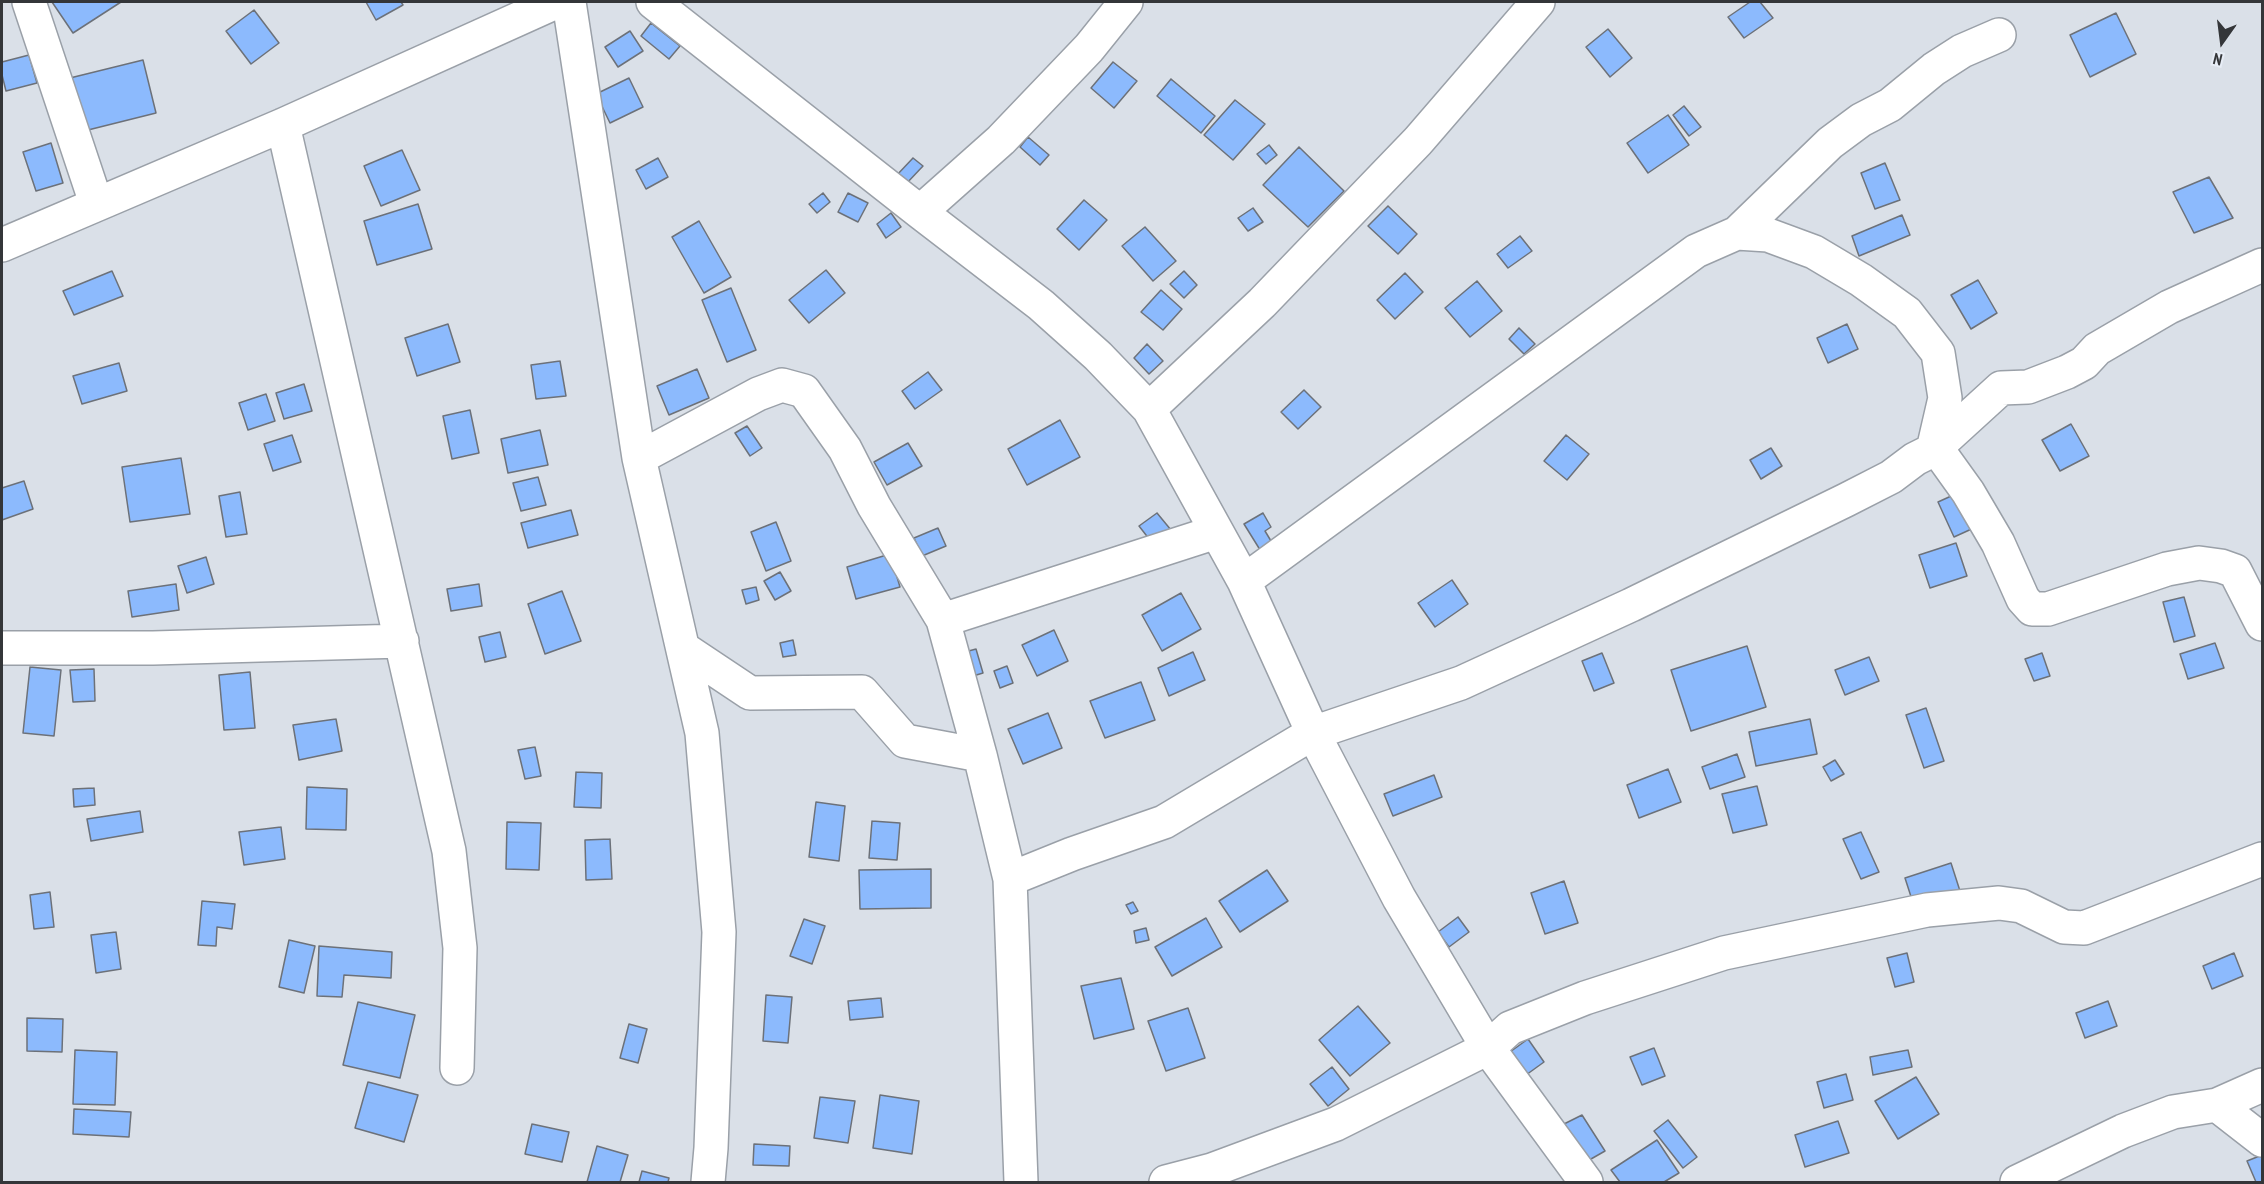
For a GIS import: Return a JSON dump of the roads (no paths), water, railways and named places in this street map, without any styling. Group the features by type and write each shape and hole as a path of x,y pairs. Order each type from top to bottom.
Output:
{"street":[{"path":"29,2 96,203"},
{"path":"2,245 283,125 556,2"},
{"path":"569,2 639,458 702,733 719,932 708,1182"},
{"path":"653,2 1041,305 1098,356 1149,409 1244,582 1313,733 1399,898 1488,1048 1586,1182"},
{"path":"920,212 1001,140 1089,48 1126,2"},
{"path":"1149,409 1262,303 1419,141 1538,2"},
{"path":"1244,582 1696,251 1737,233 1830,143 1861,120 1890,105 1934,69 1962,51 1999,35"},
{"path":"283,125 449,851 460,948 457,1068"},
{"path":"1737,233 1768,235 1815,252 1861,280 1907,313 1938,353 1945,398 1933,450"},
{"path":"1010,879 1072,854 1164,822 1313,733 1461,683 1846,500 1891,477 1915,459 1933,450 2001,388 2028,387 2067,372 2084,363 2097,349 2169,308 2262,265"},
{"path":"639,458 758,394 782,384 804,391 845,449 874,506 943,620 980,755 1010,879 1021,1182"},
{"path":"1933,450 1940,453 1948,462 1968,492 1998,543 2023,599 2032,609 2048,609 2167,569 2199,564 2221,566 2235,571 2262,624"},
{"path":"943,620 1216,532"},
{"path":"2,648 153,648 402,641"},
{"path":"684,649 750,693 862,692 905,741 980,755"},
{"path":"1166,1182 1212,1170 1335,1124 1488,1048 1510,1028 1564,1006 1724,953 1927,910 1999,903 2021,906 2064,927 2084,928 2262,859"},
{"path":"2017,1182 2123,1131 2173,1112 2217,1105 2262,1085"},
{"path":"2217,1105 2262,1140"}]}
